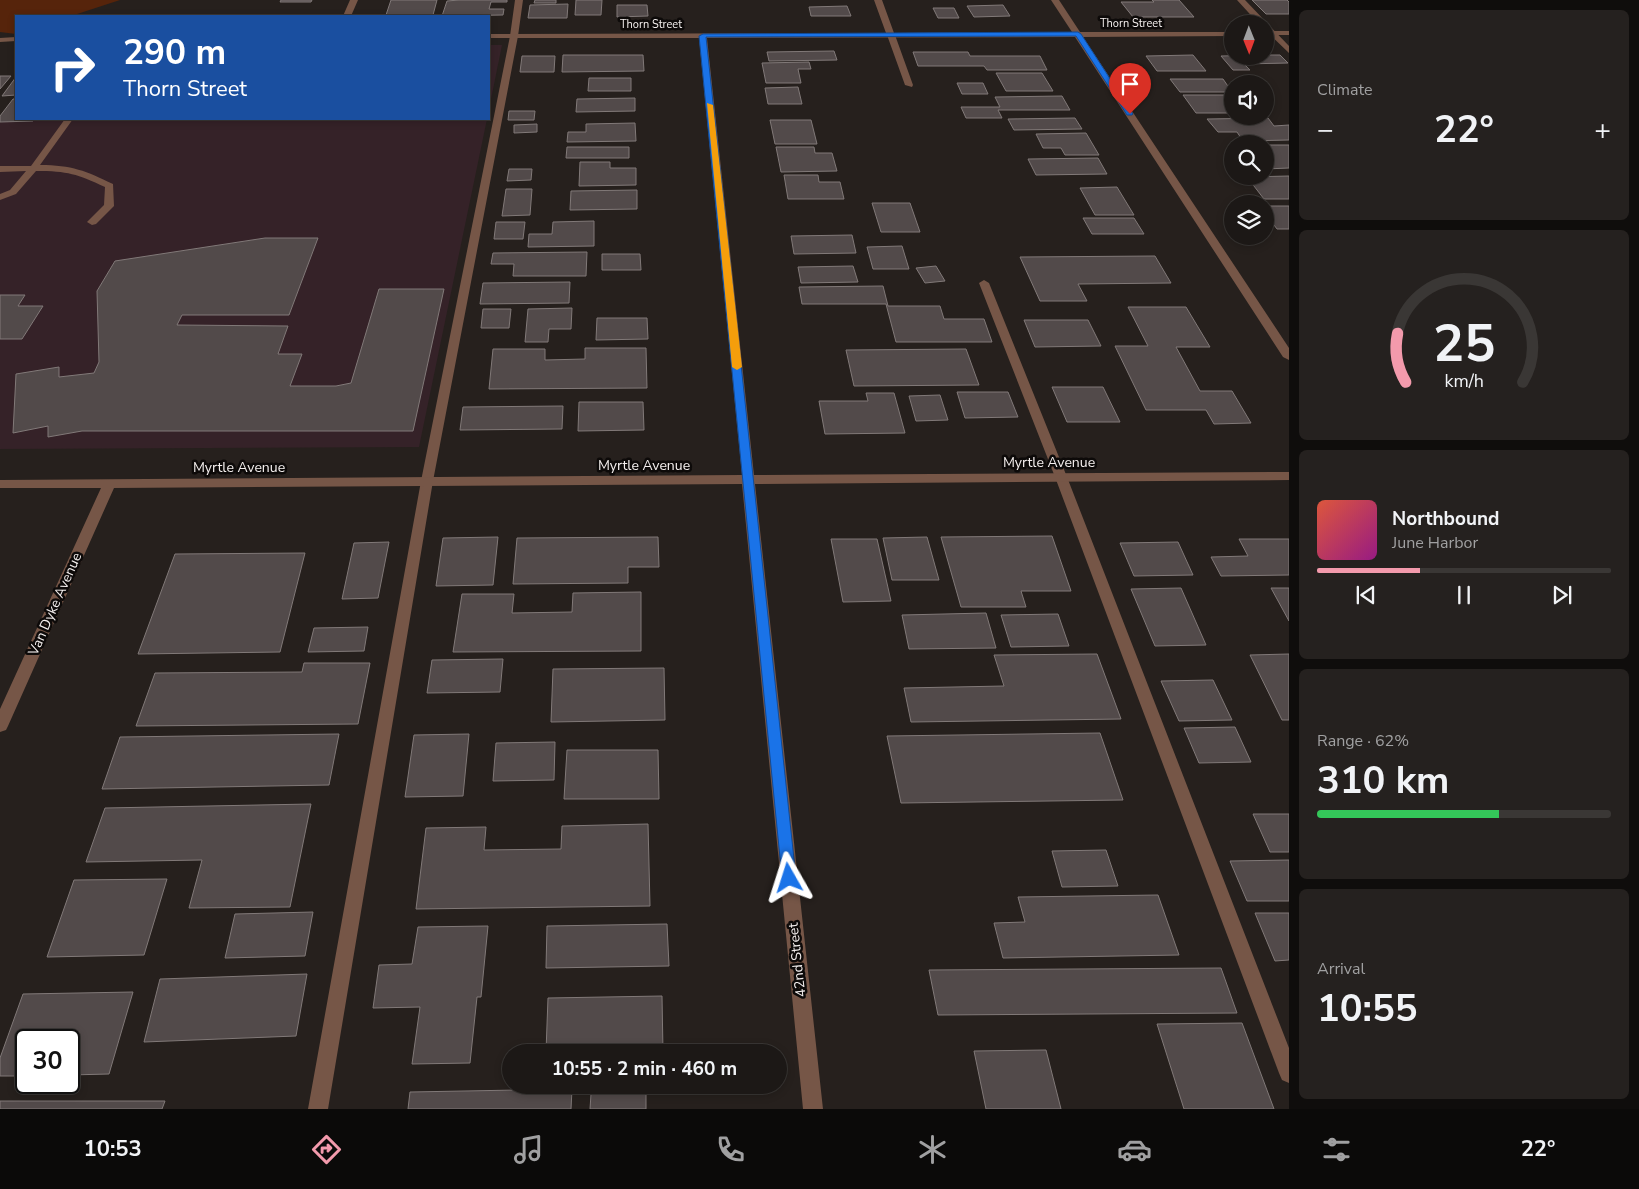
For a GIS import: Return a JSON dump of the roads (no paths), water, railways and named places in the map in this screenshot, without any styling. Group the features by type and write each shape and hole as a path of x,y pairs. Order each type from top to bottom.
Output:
{"street":[{"path":"347,15 354,0"},
{"path":"318,1109 428,481 514,36 519,0"},
{"path":"878,0 909,84"},
{"path":"1055,0 1289,357"},
{"path":"1241,0 1255,15"},
{"path":"1274,33 1289,33"},
{"name":"Thorn Street","path":"490,36 1224,34"},
{"name":"42nd Street","path":"703,36 812,1109"},
{"path":"1274,38 1289,51"},
{"path":"0,40 15,39"},
{"path":"0,197 13,192 33,169 68,120"},
{"path":"0,169 56,168 78,171 110,186 109,206 92,222"},
{"path":"984,283 1062,477 1289,1073"},
{"name":"Myrtle Avenue","path":"0,484 1289,476"},
{"name":"Van Dyke Avenue","path":"0,726 110,483"}]}
